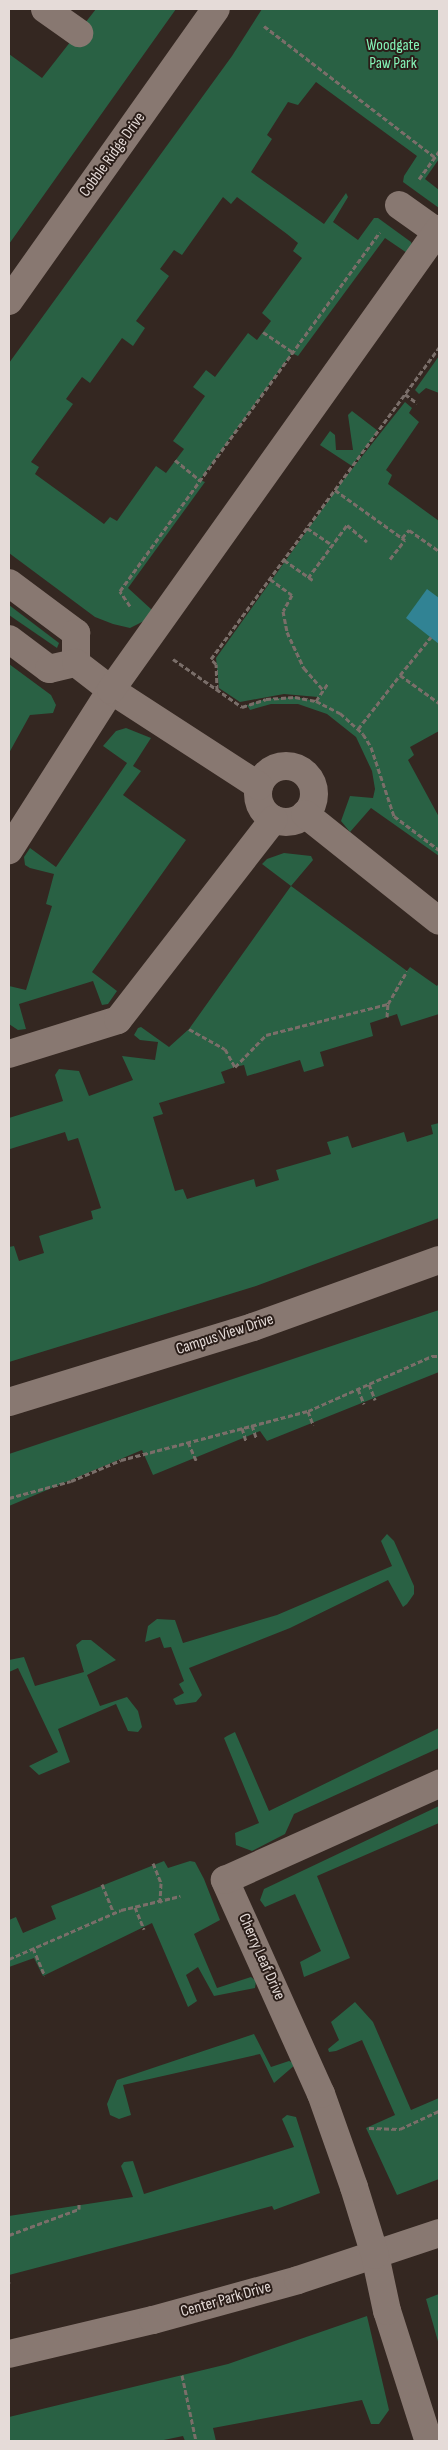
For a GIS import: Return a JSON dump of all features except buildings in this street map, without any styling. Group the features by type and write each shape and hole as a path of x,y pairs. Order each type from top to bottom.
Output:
{"street":[{"path":"45,9 79,32"},
{"name":"Cobble Ridge Drive","path":"9,301 216,9"},
{"path":"9,850 111,690 438,231 392,215"},
{"path":"9,583 76,633 76,663"},
{"path":"9,639 49,668 76,663 111,690 259,786"},
{"path":"280,766 301,770 313,785 314,793 305,814 290,821 274,819 262,808 259,786 267,773 280,766"},
{"path":"305,814 439,921"},
{"path":"9,1054 118,1020 274,819"},
{"name":"Campus View Drive","path":"9,1402 253,1327 439,1260"},
{"name":"Cherry Leaf Drive","path":"375,2255 321,2094 225,1880 439,1784"},
{"name":"Center Park Drive","path":"9,2354 153,2320 375,2255 439,2233"},
{"path":"375,2255 387,2311 427,2436"}],"path":[{"path":"264,26 435,157"},
{"path":"416,182 439,151"},
{"path":"133,611 120,591 392,215"},
{"path":"262,332 293,352"},
{"path":"217,690 216,664 211,659 439,348"},
{"path":"405,394 417,404"},
{"path":"175,460 200,480"},
{"path":"335,490 405,540 390,559"},
{"path":"308,578 348,525 368,542"},
{"path":"307,528 332,545"},
{"path":"402,538 409,530 439,551"},
{"path":"284,560 313,580"},
{"path":"270,579 292,595 283,611 287,632 304,668 323,690"},
{"path":"358,729 431,638"},
{"path":"171,657 242,707 280,697 316,701 340,713 358,729 378,761 394,816 439,850"},
{"path":"400,676 439,703"},
{"path":"316,701 328,683"},
{"path":"387,1017 388,1004 408,971"},
{"path":"189,1029 225,1048 235,1067 266,1034 388,1004"},
{"path":"9,1498 71,1482 121,1460 308,1411 432,1356 439,1356"},
{"path":"370,1384 375,1400"},
{"path":"358,1389 364,1404"},
{"path":"308,1411 313,1425"},
{"path":"252,1425 256,1437"},
{"path":"242,1428 246,1441"},
{"path":"188,1442 196,1460"},
{"path":"153,1863 161,1883 160,1903"},
{"path":"102,1884 114,1912"},
{"path":"9,1959 114,1912 160,1903 180,1896"},
{"path":"135,1907 144,1929"},
{"path":"33,1948 45,1976"},
{"path":"366,2128 400,2129 439,2111"},
{"path":"9,2235 79,2209 79,2204"},
{"path":"182,2375 196,2441"}],"green space":[{"path":"96,9 176,9 9,244 9,54 42,78"},
{"name":"Woodgate Paw Park","path":"262,9 439,9 439,159 425,179 439,190 439,208 403,182 404,176 417,156 316,82 298,105 288,102 267,135 272,139 251,172 324,224 346,193 348,197 333,222 358,240 374,218 378,218 411,242 413,247 407,253 385,238 298,356 292,353 200,480 205,482 128,588 152,610 144,621 130,628 95,617 9,553 9,363 232,56","holes":["223,197 231,204 237,197 287,234 298,243 293,251 302,258 262,313 271,321 257,340 248,333 215,377 206,370 193,387 205,396 173,441 184,449 166,473 156,466 117,521 110,517 104,524 35,474 39,467 31,462 73,404 66,399 82,377 90,383 122,338 133,346 145,328 136,321 169,276 160,269 174,250 182,255"]},
{"path":"439,356 439,393 426,388 419,394 415,390"},
{"path":"405,402 412,408 409,413 419,422 386,470 392,475 388,484 439,521 439,731 410,747 414,755 408,760 439,817 439,856 371,808 350,832 341,821 350,796 373,798 375,789 372,771 356,737 327,714 298,704 271,704 250,710 247,705 266,699 295,697 316,701 318,697 284,694 240,702 219,688 216,658 341,483"},
{"path":"352,411 378,431 352,466 320,445 330,431 335,435 336,450 353,450 348,415"},
{"path":"9,605 59,643 57,648 9,615"},
{"path":"9,664 51,695 56,705 53,713 30,715 9,753"},
{"path":"126,728 151,738 133,766 141,771 123,795 186,840 92,972 117,991 108,1004 102,1005 93,981 19,1004 26,1029 18,1030 9,1024 9,986 26,990 52,906 46,904 54,874 30,868 25,865 24,857 30,848 56,867 127,763 103,746 116,731"},
{"path":"284,853 311,856 313,860 291,886 262,864 267,859"},
{"path":"291,886 407,971 410,967 437,986 439,983 439,1014 401,1026 397,1014 370,1023 373,1036 320,1052 324,1066 304,1072 300,1060 247,1076 244,1065 235,1067 221,1072 225,1083 159,1103 163,1114 153,1117 175,1191 183,1189 187,1199 254,1179 256,1187 279,1180 276,1170 331,1154 327,1142 348,1136 352,1148 404,1132 407,1142 433,1134 431,1125 439,1123 439,1218 256,1286 9,1362 9,1247 14,1246 19,1261 44,1253 39,1236 93,1219 91,1211 101,1208 78,1138 68,1141 65,1132 10,1149 9,1118 63,1101 55,1075 59,1069 79,1071 89,1096 133,1080 122,1056 155,1060 158,1042 140,1040 134,1035 138,1028 141,1027 169,1047 189,1029"},
{"path":"439,1310 439,1372 267,1441 260,1431 153,1475 142,1450 9,1506 9,1454"},
{"path":"387,1534 394,1541 414,1586 414,1594 407,1604 403,1607 388,1580 290,1628 189,1668 202,1695 196,1702 176,1705 173,1699 184,1693 179,1684 184,1681 171,1647 164,1648 160,1637 145,1642 148,1626 157,1619 175,1620 183,1643 277,1615 392,1566 381,1541"},
{"path":"82,1640 91,1640 116,1660 87,1675 100,1706 127,1697 138,1711 142,1727 138,1732 128,1731 116,1704 58,1729 70,1762 39,1775 29,1766 58,1752 18,1668 9,1672 9,1660 24,1657 35,1686 84,1672 76,1645"},
{"path":"439,1728 439,1748 294,1814 285,1834 252,1851 236,1845 235,1833 259,1823 224,1738 227,1736 235,1732 269,1811"},
{"path":"439,1806 439,1823 317,1876 350,1958 304,1977 300,1962 321,1951 295,1894 265,1907 260,1900 264,1889"},
{"path":"164,1861 168,1868 190,1861 195,1862 204,1879 220,1920 194,1934 217,1988 251,1977 256,1981 255,1988 214,1996 198,1967 186,1975 197,2001 188,2007 152,1923 43,1976 34,1958 9,1967 9,1920 16,1917 23,1933 56,1919 51,1906"},
{"path":"355,2002 373,2022 411,2110 439,2098 439,2179 397,2195 366,2128 395,2115 362,2040 336,2051 329,2052 328,2049 339,2040 331,2022"},
{"path":"254,2034 271,2067 289,2061 296,2064 274,2083 260,2054 123,2085 131,2115 119,2119 110,2115 107,2104 117,2080"},
{"path":"287,2115 296,2117 320,2193 274,2210 272,2206 9,2275 9,2216 133,2197 121,2166 124,2162 133,2161 144,2194 294,2147 282,2119"},
{"path":"439,2294 439,2345 426,2299"},
{"path":"367,2316 389,2410 379,2424 371,2424 362,2400 213,2428 216,2441 185,2441 183,2436 159,2441 9,2441 9,2417 228,2364"}],"water":[{"path":"427,589 439,598 439,644 406,618"}]}
